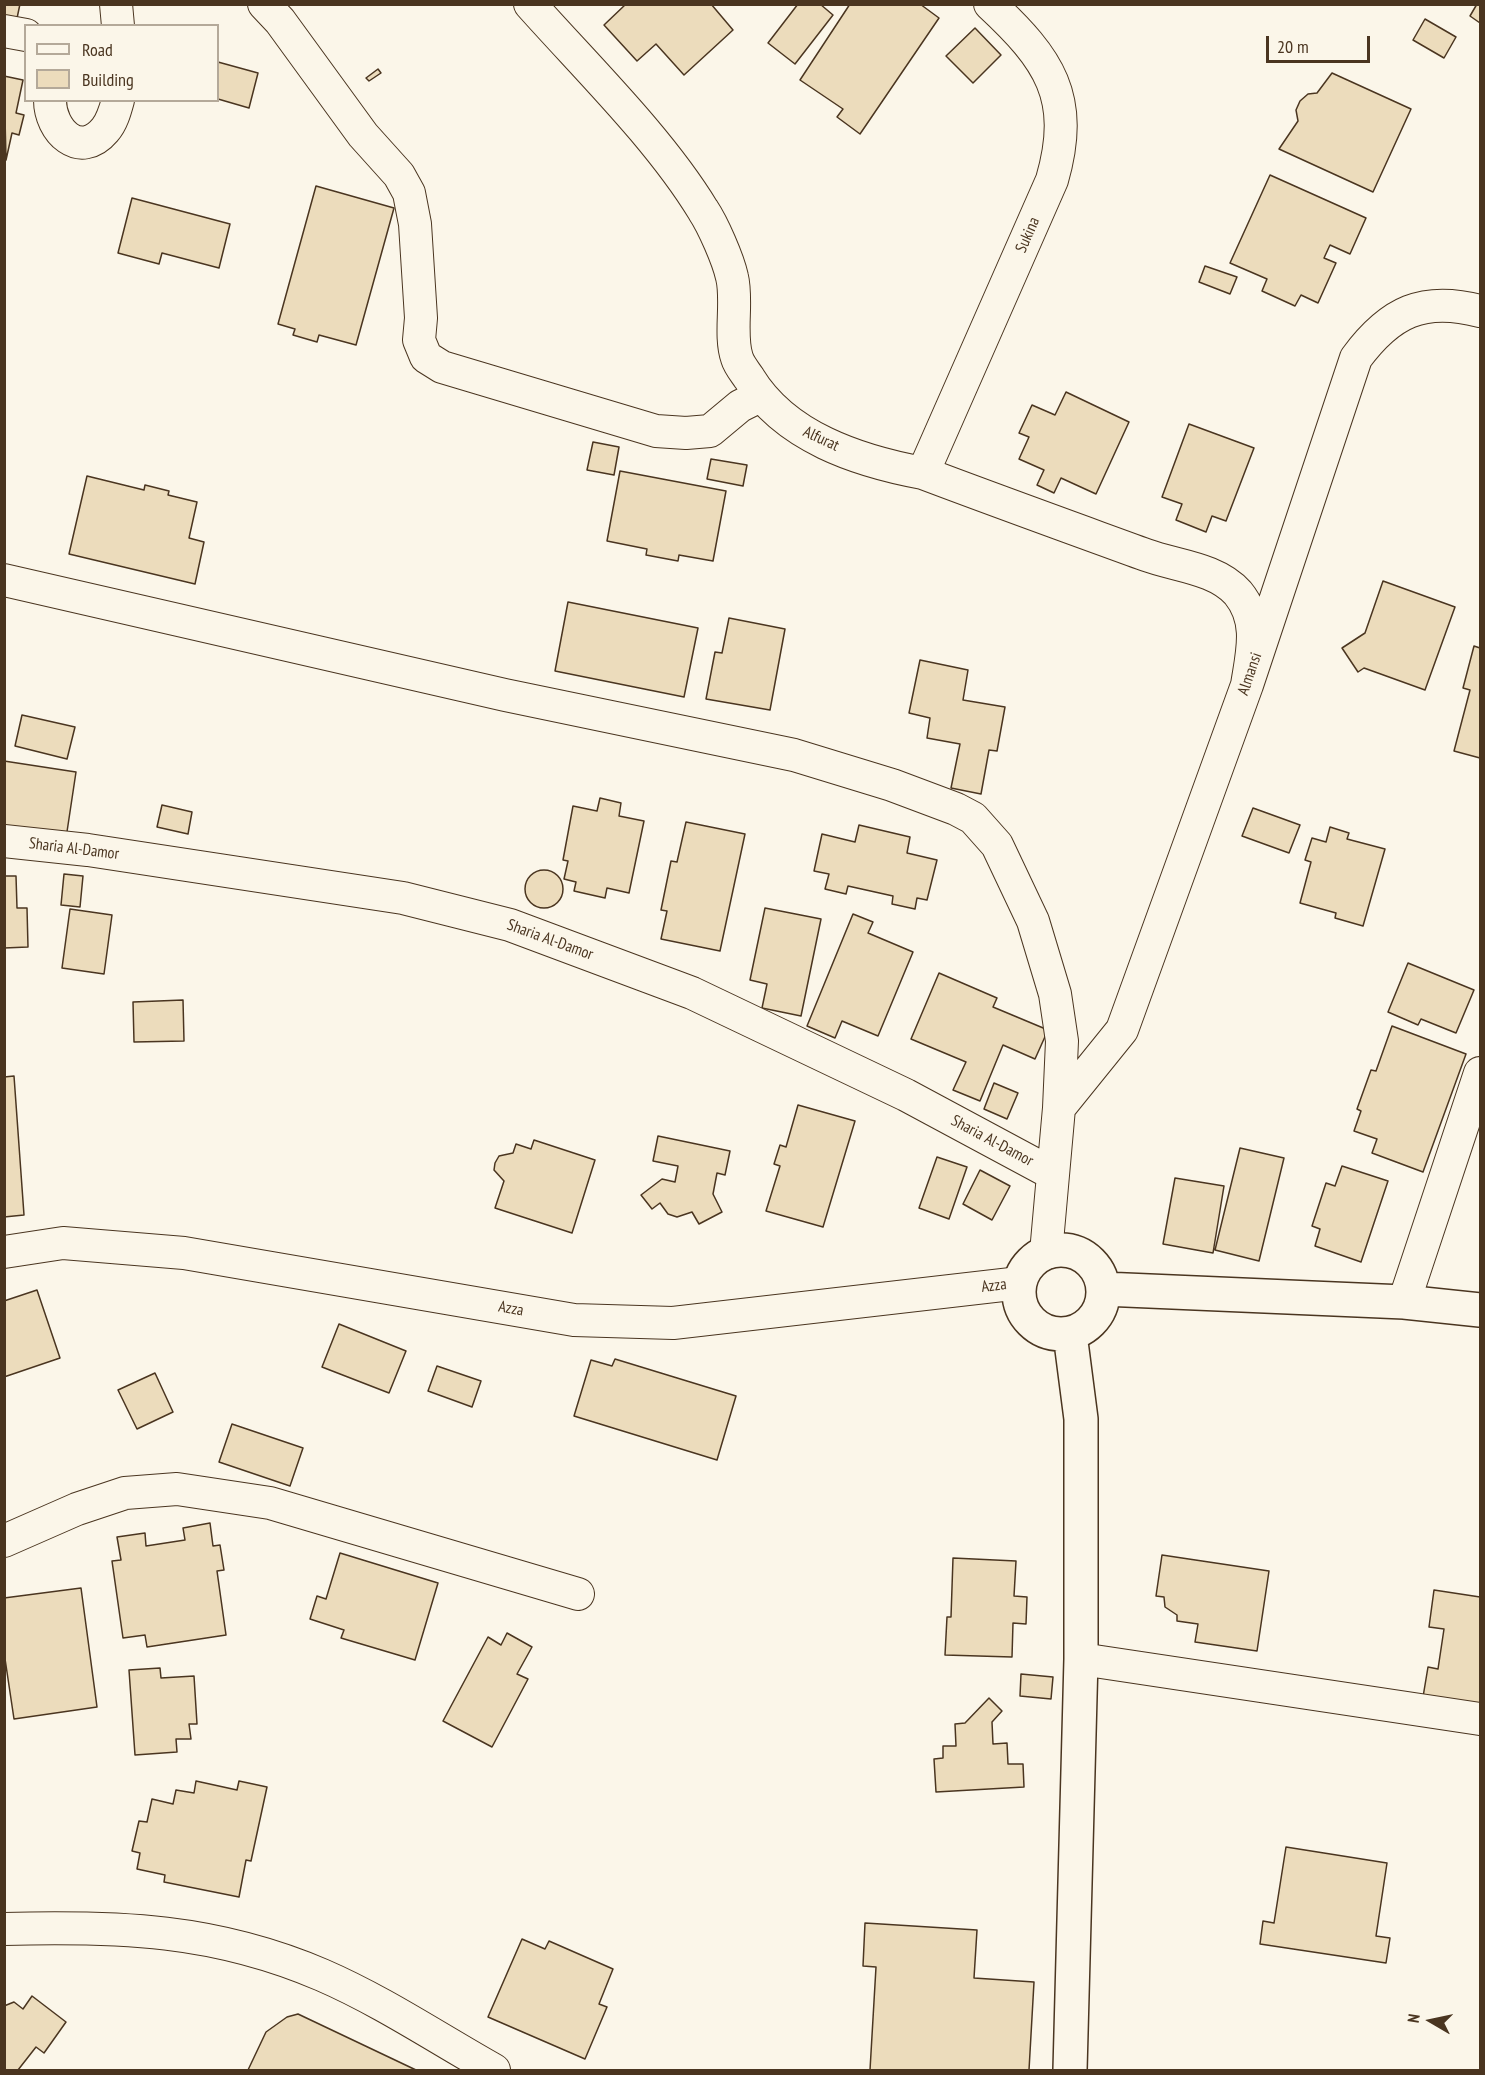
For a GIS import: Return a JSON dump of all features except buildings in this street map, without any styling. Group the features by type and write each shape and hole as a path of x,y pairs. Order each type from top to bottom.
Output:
{"street":[{"path":"116,4 118,24"},
{"path":"264,4 280,21 363,135 399,175 409,193 415,224 421,318 418,334 420,346 431,361 442,368 656,431 710,431 740,406 760,396"},
{"name":"Alfurat","path":"530,4 662,153 704,211 732,276 737,358 760,396 778,415 798,429 838,448 892,467 923,473 1159,559 1219,578 1238,593 1253,624 1253,644 1247,685"},
{"name":"Sukina","path":"923,473 1053,180 1059,157 1060,109 1045,63 1031,44 990,4"},
{"path":"4,32 24,35"},
{"path":"50,102 51,116 58,130 71,140 82,141 92,139 106,130 117,102"},
{"name":"Almansi","path":"1059,1108 1122,1030 1247,685 1356,358 1373,335 1392,319 1421,306 1459,305 1480,311"},
{"path":"4,580 505,695 794,755 892,785 956,809 986,830 998,845 1033,921 1055,994 1062,1041 1059,1108 1046,1253"},
{"name":"Sharia Al-Damor","path":"4,841 88,850 403,898 510,925 693,993 906,1095 1053,1174"},
{"path":"1404,1302 1480,1072"},
{"name":"Azza","path":"4,1252 63,1243 184,1253 574,1320 673,1323 1020,1283"},
{"path":"1066,1251 1085,1258 1096,1267 1103,1289 1101,1307 1094,1320 1083,1329 1070,1334 1056,1335 1042,1331 1023,1311 1019,1297 1020,1283 1025,1270 1046,1253 1066,1251"},
{"path":"1103,1289 1404,1302 1480,1310"},
{"path":"1070,1334 1081,1419 1081,1659 1070,2070"},
{"path":"4,1541 77,1509 125,1492 177,1489 270,1503 578,1594"},
{"path":"1081,1659 1480,1719"},
{"path":"4,1929 134,1928 182,1934 230,1944 323,1975 367,1997 494,2070"}]}
